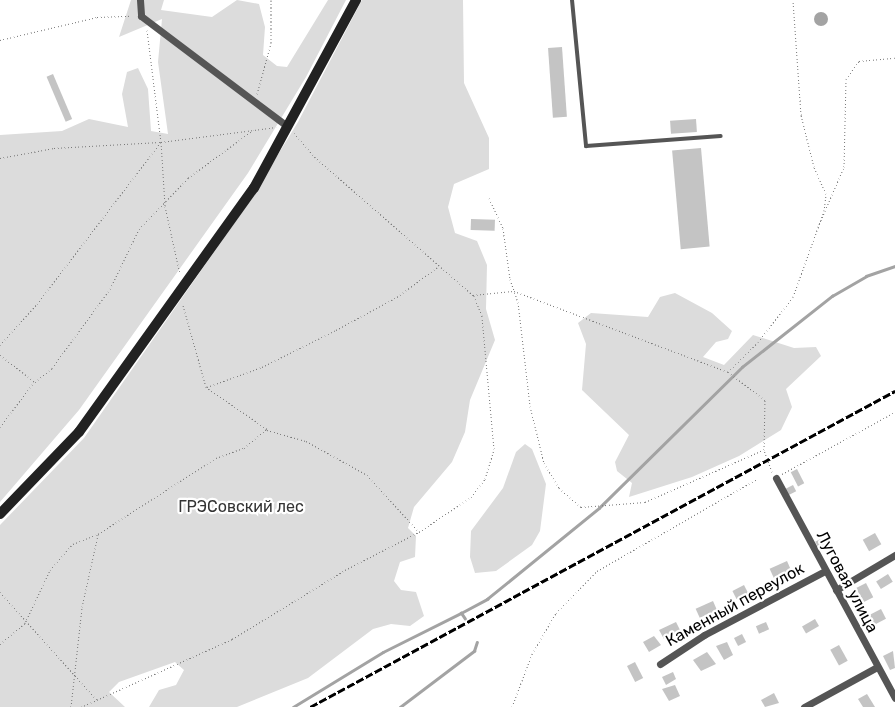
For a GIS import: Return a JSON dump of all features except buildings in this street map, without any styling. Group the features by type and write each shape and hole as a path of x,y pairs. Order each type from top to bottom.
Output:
{"main road":[{"path":"0,514 79,432 254,188 356,0"}],"street":[{"path":"140,0 141,16 288,126"},
{"name":"Луговая улица","path":"776,478 895,698"},
{"path":"836,590 895,555"},
{"name":"Каменный переулок","path":"660,664 704,635 825,571"},
{"path":"804,707 877,667"}],"lane":[{"path":"572,0 586,146 721,136"}],"path":[{"path":"255,101 271,43 271,0"},
{"path":"728,372 783,312 802,282 826,194 814,167 801,115 793,0"},
{"path":"0,40 97,17 141,16 146,23 161,142 165,206 181,288 206,387 267,429 306,441 367,475 419,532"},
{"path":"816,229 844,167 846,79 859,61 895,58"},
{"path":"0,158 54,148 161,142 288,126 317,159 473,295 482,316 492,399 491,464 471,497 419,532 345,570 232,639 81,707"},
{"path":"0,427 34,382 52,368 86,325 110,289 139,229 165,206 188,178 253,130"},
{"path":"0,345 37,304 161,142"},
{"path":"489,198 503,228 530,406 544,463 558,488 581,507 653,500 764,450"},
{"path":"206,387 262,367 328,334 397,297 440,266"},
{"path":"473,295 514,291 728,372 766,400 764,450 776,478 895,412"},
{"path":"0,355 34,382"},
{"path":"0,644 24,623 50,570 73,544 98,534 216,458 244,448 267,429"},
{"path":"512,707 532,654 556,613 597,571 758,479"},
{"path":"71,707 77,680 82,607 98,534"},
{"path":"0,592 24,623 98,700"}],"green space":[{"path":"131,0 164,0 161,10 212,17 237,0 259,4 265,27 263,55 277,66 287,67 328,0 346,0 306,77 248,173 79,410 0,502 0,135 62,131 89,119 128,127 122,94 127,72 138,68 148,89 151,131 168,134 158,62 162,19 119,37"},
{"name":"ГРЭСовский лес","path":"362,0 463,0 464,83 489,138 489,169 454,184 448,207 455,233 477,241 487,265 486,309 495,340 470,400 465,432 452,462 414,507 408,528 416,536 415,557 400,562 394,581 401,590 416,592 424,616 410,626 391,624 373,629 308,678 237,707 149,707 159,690 176,685 184,670 175,662 119,682 109,692 125,707 0,707 0,525 84,438 247,205 298,122"},
{"path":"675,293 712,313 732,331 728,339 716,342 703,357 724,365 753,335 794,348 816,347 821,356 786,389 792,407 781,430 739,456 692,477 629,497 632,483 617,471 615,462 629,435 582,390 586,344 578,323 591,313 648,317 660,297"},
{"path":"525,444 532,449 546,484 540,531 532,545 496,571 475,573 470,557 471,531 503,488 516,452"}],"shaded area":[{"path":"821,12 826,14 828,19 826,24 821,26 816,24 814,19 816,14"}],"waterway":[{"path":"465,619 461,613 487,599 599,508 742,367 832,296 866,276 895,266"},
{"path":"293,707 383,652 461,613"},
{"path":"400,707 474,651 477,642"}],"railway":[{"path":"310,707 895,391"}]}
